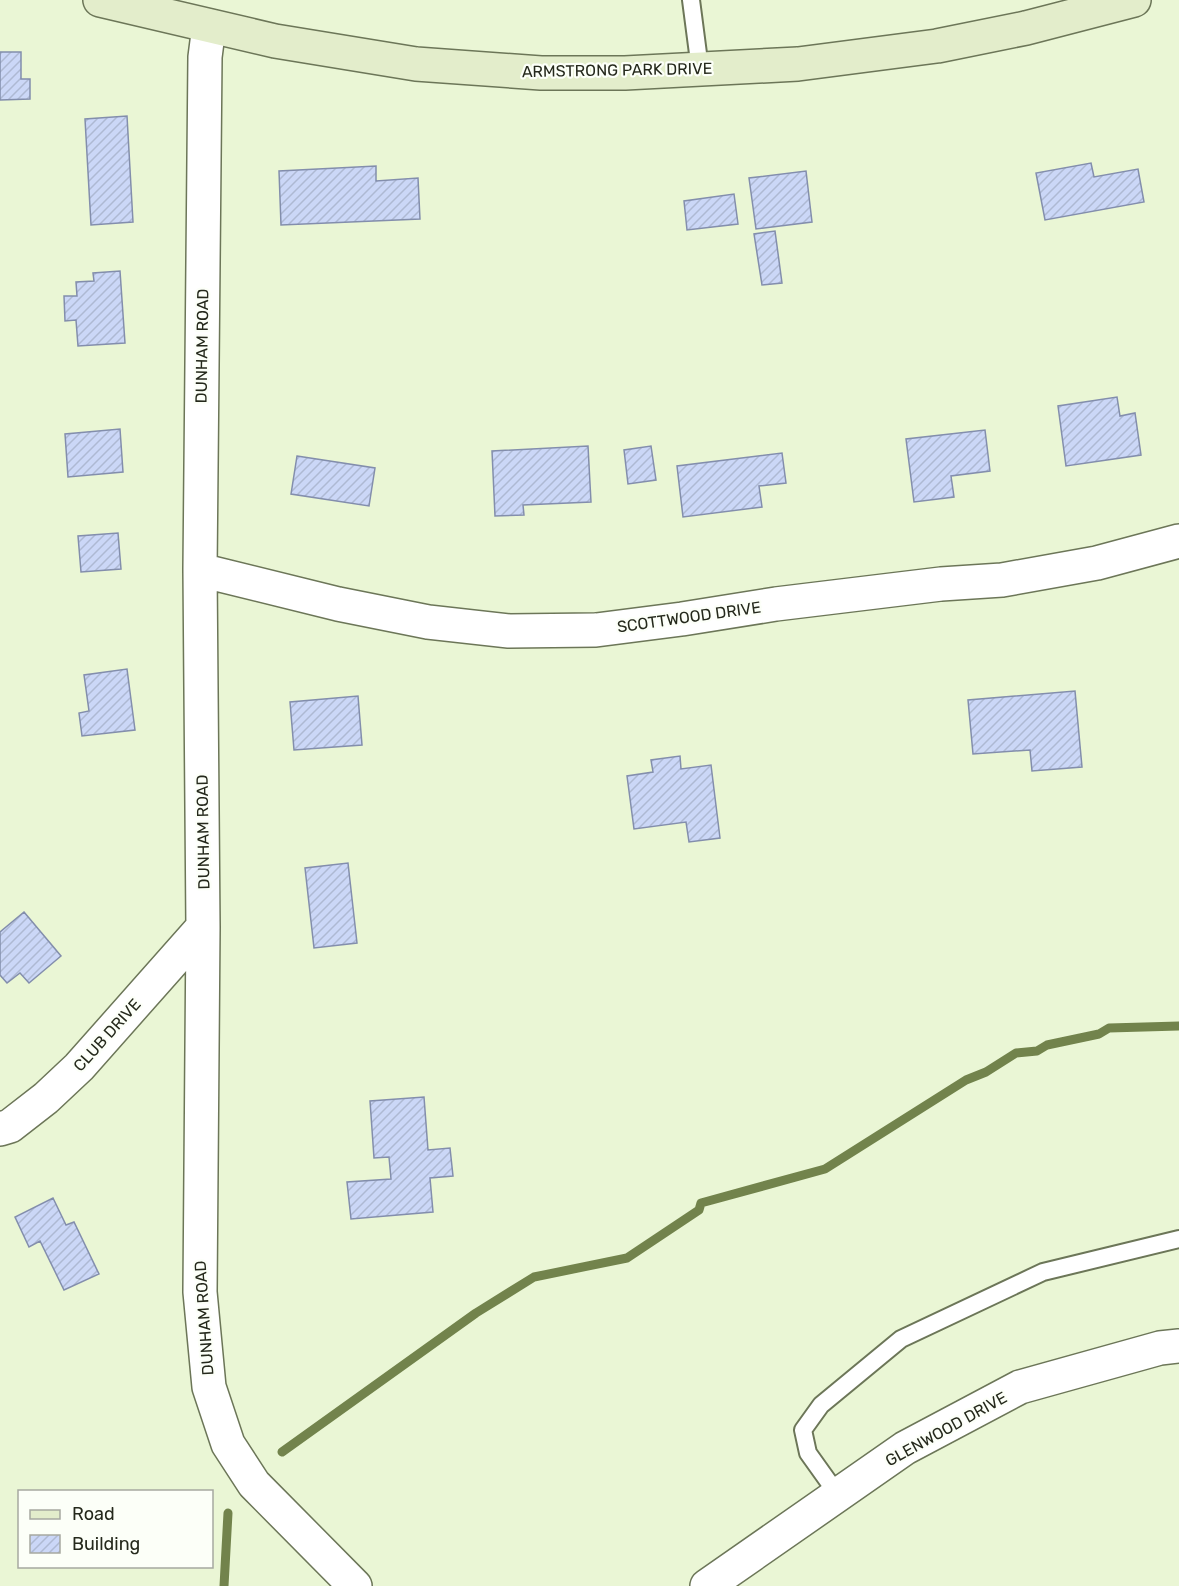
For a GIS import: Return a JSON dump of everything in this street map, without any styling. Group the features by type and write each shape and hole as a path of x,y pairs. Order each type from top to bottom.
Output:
{"main road":[{"name":"ARMSTRONG PARK DRIVE","path":"100,0 275,41 416,64 541,73 625,73 798,64 937,46 1026,28 1134,0"}],"street":[{"name":"DUNHAM ROAD","path":"209,26 205,57 200,570 203,927 200,1292 209,1387 228,1444 254,1484 355,1586"},
{"name":"SCOTTWOOD DRIVE","path":"200,570 338,604 428,622 509,631 596,630 870,592 1002,580 1097,563 1179,541"},
{"name":"CLUB DRIVE","path":"0,1129 10,1126 46,1098 79,1067 203,927"},
{"name":"GLENWOOD DRIVE","path":"708,1586 904,1448 1020,1387 1160,1348 1179,1346"}],"lane":[{"path":"691,0 700,69"},
{"path":"838,1495 808,1453 803,1430 821,1405 901,1339 1043,1272 1179,1239"}],"building":[{"path":"0,52 21,52 21,79 30,79 30,99 0,100"},
{"path":"127,116 133,222 91,225 85,119"},
{"path":"1091,163 1094,177 1138,169 1144,202 1045,220 1036,173"},
{"path":"376,166 376,181 418,178 420,219 281,225 279,171"},
{"path":"806,171 812,222 756,229 749,178"},
{"path":"734,194 738,224 687,230 684,201"},
{"path":"775,231 782,283 762,285 754,234"},
{"path":"120,271 125,343 78,346 76,320 65,321 64,296 77,296 76,282 94,281 93,273"},
{"path":"1117,397 1120,416 1135,413 1141,455 1066,466 1058,406"},
{"path":"120,429 123,472 68,477 65,434"},
{"path":"985,430 990,471 951,476 954,497 914,502 906,439"},
{"path":"588,446 591,502 523,505 524,515 495,516 492,451"},
{"path":"651,446 656,480 628,484 624,450"},
{"path":"782,453 786,483 759,486 762,507 683,517 677,466"},
{"path":"297,456 375,468 369,506 291,494"},
{"path":"118,533 121,569 81,572 78,536"},
{"path":"127,669 135,730 82,736 79,713 89,711 84,675"},
{"path":"1075,691 1082,767 1032,771 1030,750 973,754 968,700"},
{"path":"358,696 362,745 294,750 290,702"},
{"path":"680,756 681,769 711,765 720,838 689,842 686,822 634,829 627,776 653,772 651,760"},
{"path":"348,863 357,943 314,948 305,868"},
{"path":"24,912 61,956 29,983 20,973 7,983 0,975 0,932"},
{"path":"424,1097 428,1150 450,1148 453,1176 430,1178 433,1212 351,1219 347,1182 391,1179 389,1157 374,1158 370,1101"},
{"path":"53,1198 66,1225 74,1222 99,1274 64,1290 40,1241 29,1247 15,1217"}],"waterway":[{"path":"282,1452 476,1313 534,1277 627,1258 699,1210 701,1203 825,1169 966,1080 986,1072 1016,1053 1037,1051 1047,1045 1099,1034 1109,1028 1179,1026"},
{"path":"224,1586 228,1513"}]}
